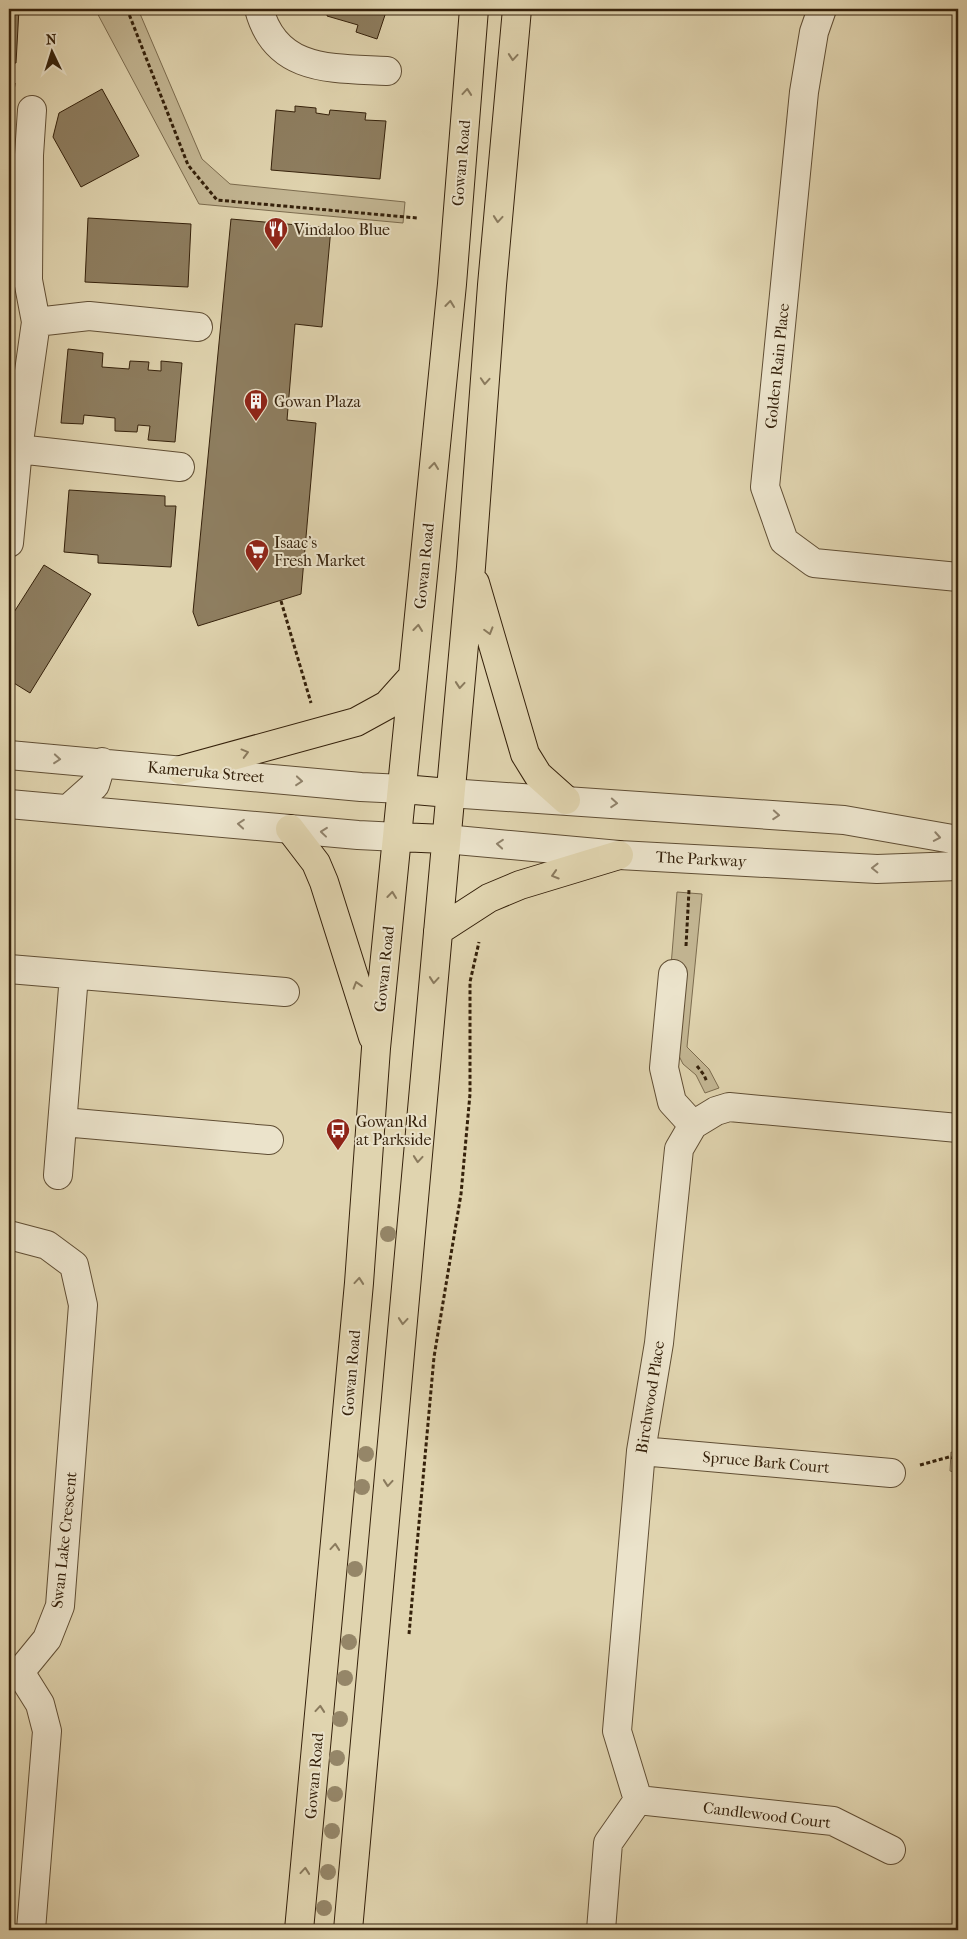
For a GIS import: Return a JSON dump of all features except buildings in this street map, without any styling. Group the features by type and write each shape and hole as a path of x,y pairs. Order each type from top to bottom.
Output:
{"main road":[{"name":"Gowan Road","path":"300,1930 359,1283 376,1048 452,284 474,9"},
{"path":"348,1930 438,931 517,9"},
{"path":"470,567 525,754 538,775 566,800"},
{"path":"181,770 356,722 387,705 413,676"},
{"path":"403,789 449,793"},
{"path":"290,829 316,863 324,882 376,1048"},
{"path":"398,837 445,839"},
{"path":"438,931 489,898 520,885 619,855"}],"street":[{"path":"259,9 263,23 274,39 288,53 307,63 344,69 387,71"},
{"name":"Golden Rain Place","path":"822,9 814,32 804,92 765,487 784,541 814,563 958,577"},
{"path":"9,543 18,449 36,322 28,280 28,155 32,110"},
{"path":"36,322 89,316 198,327"},
{"path":"18,449 180,467"},
{"name":"Kameruka Street","path":"9,755 403,789"},
{"path":"68,809 95,786 102,762"},
{"path":"449,793 844,820 958,840"},
{"path":"9,804 398,837"},
{"name":"The Parkway","path":"445,839 619,855 877,869 958,866"},
{"path":"9,969 285,992"},
{"path":"673,974 664,1068 672,1102 693,1125"},
{"path":"58,1175 74,975"},
{"name":"Birchwood Place","path":"638,1800 617,1731 641,1451 659,1343 679,1149 693,1125 716,1111 729,1108 958,1128"},
{"path":"62,1122 269,1140"},
{"name":"Swan Lake Crescent","path":"9,1236 47,1245 74,1266 83,1305 60,1606 48,1639 14,1672 40,1704 47,1731 31,1930"},
{"name":"Spruce Bark Court","path":"641,1451 891,1473"},
{"path":"601,1930 608,1843 638,1800"},
{"name":"Candlewood Court","path":"638,1800 833,1821 891,1850"}],"path":[{"path":"127,9 188,165 217,200 417,218"},
{"path":"281,600 313,709"},
{"path":"408,1644 434,1358 461,1194 470,1094 470,982 479,942 485,936"},
{"path":"891,1473 949,1457 958,1459"}],"shaded area":[{"path":"95,9 138,9 202,159 230,184 405,202 403,223 199,204"},
{"path":"677,892 702,894 687,1047 709,1069 719,1088 705,1093 696,1075 683,1064 678,1054 671,966"},
{"path":"951,1452 958,1454 958,1473 950,1471"}],"place":[{"name":"Vindaloo Blue","path":"276,250"},
{"name":"Gowan Plaza","path":"256,422"},
{"name":"Isaac's Fresh Market","path":"257,572"},
{"name":"Gowan Rd at Parkside","path":"338,1151"}]}
